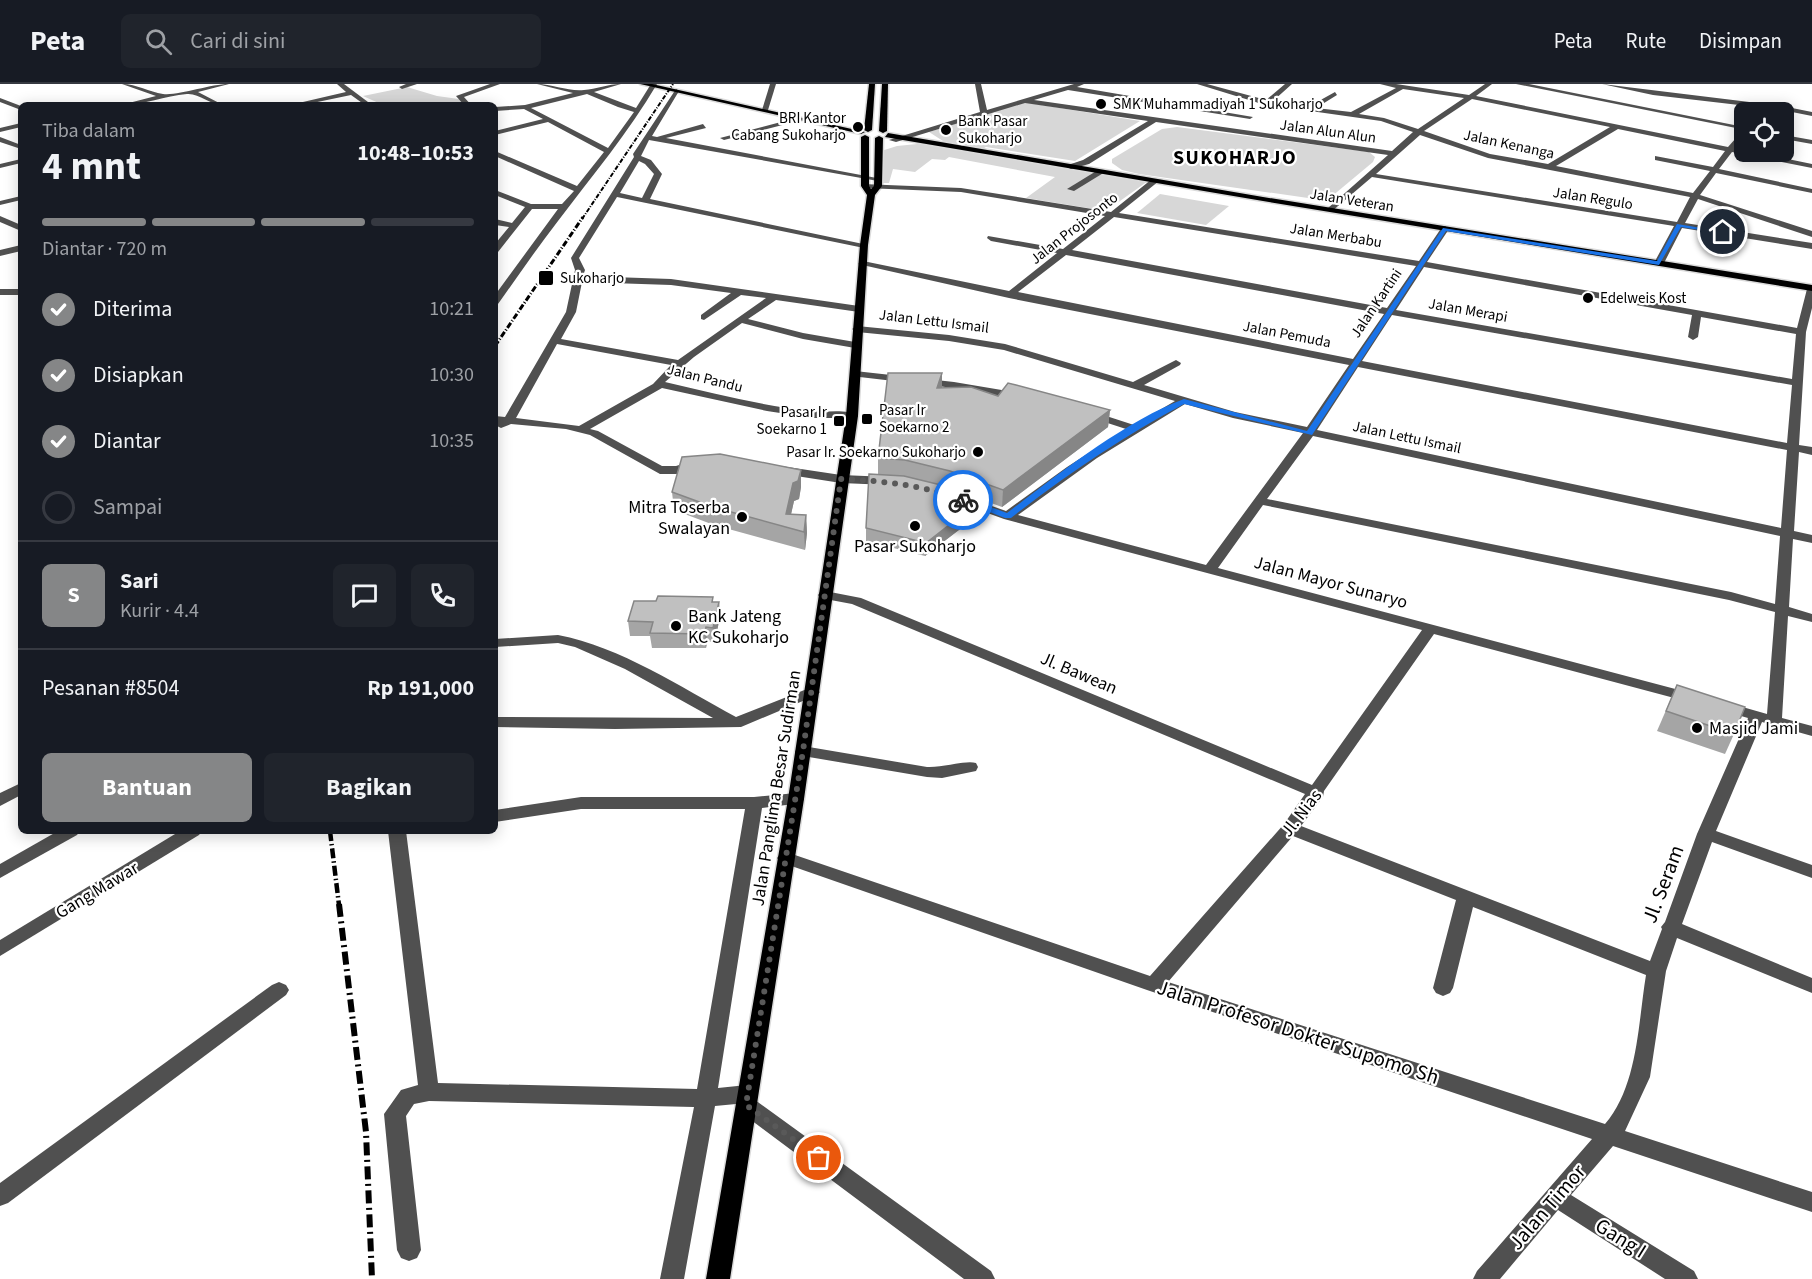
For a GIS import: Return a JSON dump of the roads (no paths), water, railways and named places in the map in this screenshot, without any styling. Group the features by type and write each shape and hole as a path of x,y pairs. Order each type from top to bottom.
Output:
{"main road":[{"name":"Jalan Veteran","path":"643,84 865,133 1071,167 1084,166 1101,172 1155,182 1812,288"},
{"name":"Jalan Panglima Besar Sudirman","path":"872,84 865,133 872,185"},
{"name":"Jalan Panglima Besar Sudirman","path":"718,1279 803,751 852,416 864,245 872,185 887,136 885,84"}],"street":[{"path":"125,84 165,96"},
{"path":"138,102 226,84"},
{"path":"340,84 364,102"},
{"path":"402,87 414,84"},
{"path":"465,102 459,96 497,84"},
{"path":"540,84 584,92 639,111"},
{"path":"498,109 525,108 618,84"},
{"path":"498,426 509,420 571,312 580,270 575,258 616,195 638,157 637,154 646,137 680,92 690,84"},
{"path":"765,110 774,84"},
{"path":"978,84 984,114"},
{"name":"Jalan Kenanga","path":"1200,84 1267,103 1382,119 1488,156 1695,196 1812,234"},
{"path":"1231,131 1289,84"},
{"path":"1383,84 1472,97 1812,166"},
{"path":"1395,154 1417,133 1489,84"},
{"path":"1519,84 1642,107 1734,129"},
{"path":"1605,84 1653,93 1734,103"},
{"path":"498,298 609,152 639,111 654,85"},
{"path":"887,136 984,114 1075,85 1250,117"},
{"path":"1351,115 1402,87"},
{"path":"539,94 560,88"},
{"path":"1533,110 1545,101 1550,90"},
{"path":"191,91 214,102"},
{"path":"307,102 350,93"},
{"path":"1642,107 1653,93"},
{"path":"1309,109 1335,94"},
{"path":"0,100 18,107"},
{"name":"Jalan Alun Alun","path":"1025,101 1395,154"},
{"path":"525,108 609,152"},
{"path":"1794,110 1812,114"},
{"path":"724,138 800,119"},
{"path":"498,132 549,120"},
{"path":"1084,166 1153,121"},
{"path":"0,130 18,126"},
{"path":"657,139 703,126"},
{"path":"1549,167 1617,126"},
{"name":"Jalan Merbabu","path":"646,137 872,185 962,190 1114,214 1422,264 1801,332"},
{"path":"0,139 18,146"},
{"path":"1794,139 1812,142"},
{"path":"1659,263 1695,196 1734,145"},
{"path":"498,154 579,190"},
{"name":"Jalan Alun Alun","path":"1331,210 1395,154"},
{"path":"638,157 648,162 658,174 645,200"},
{"path":"1658,158 1812,190"},
{"path":"0,166 18,162"},
{"path":"1071,189 1101,172"},
{"name":"Jalan Regulo","path":"1371,175 1812,246"},
{"name":"Jalan Projosonto","path":"1009,294 1155,182"},
{"path":"498,193 530,206 565,207"},
{"path":"616,195 864,245"},
{"path":"1,202 18,199"},
{"path":"498,246 530,206"},
{"path":"0,219 18,227"},
{"path":"498,223 513,226"},
{"name":"Jalan Kartini","path":"1209,570 1309,433 1445,229"},
{"name":"Jalan Merapi","path":"991,238 1391,312 1798,383"},
{"path":"0,253 18,249"},
{"name":"Jalan Pemuda","path":"863,264 1355,363 1812,451"},
{"path":"579,279 651,281 859,309"},
{"name":"Jl. Seram","path":"1638,1084 1656,971 1670,927 1706,834 1766,718 1783,609 1801,332 1812,288"},
{"path":"0,292 18,292"},
{"path":"704,317 738,292"},
{"name":"Jalan Pandu","path":"773,298 679,363 657,382 660,385 784,411 852,416"},
{"path":"1693,337 1697,313"},
{"name":"Jalan Lettu Ismail","path":"741,320 803,336 949,338 1005,347 1184,401 1309,433 1812,539"},
{"path":"555,341 679,363"},
{"path":"1134,386 1176,363"},
{"path":"855,374 954,385 1033,398"},
{"path":"581,429 660,385"},
{"path":"1008,516 1066,472 1132,428 1184,401"},
{"path":"1076,409 1132,428"},
{"path":"498,418 581,429 594,433 660,470 677,470 712,460"},
{"path":"765,468 841,479 904,483"},
{"name":"Jalan Mayor Sunaryo","path":"945,493 1008,516 1812,731"},
{"path":"1260,501 1731,596 1812,618"},
{"name":"Jl. Bawean","path":"825,595 856,601 1317,793"},
{"name":"Jl. Nias","path":"1154,985 1290,828 1317,793 1431,628"},
{"path":"498,643 558,639 579,643 630,666 737,722"},
{"path":"498,722 615,724 737,722 812,692"},
{"path":"803,751 927,772 942,773 970,767"},
{"path":"0,800 18,790"},
{"path":"498,816 581,803 754,803 795,799"},
{"path":"672,1279 706,1098 754,803"},
{"path":"1290,828 1656,971"},
{"path":"0,872 66,834"},
{"name":"Gang Mawar","path":"0,949 188,834"},
{"path":"397,834 429,1092"},
{"path":"1706,834 1812,872"},
{"name":"Jalan Profesor Dokter Supomo Sh","path":"786,858 1154,985 1812,1202"},
{"path":"1443,988 1466,897"},
{"path":"1670,927 1812,986"},
{"path":"0,1196 279,990"},
{"name":"Jalan Timor","path":"1485,1279 1618,1123 1638,1084"},
{"path":"409,1250 395,1114 408,1096 429,1092 746,1100 983,1279"},
{"name":"Gang I","path":"1556,1197 1686,1279"}],"railway":[{"path":"582,219 673,84"},
{"path":"498,342 583,217"},
{"path":"330,834 339,905"},
{"path":"339,904 366,1132 372,1279"}],"place":[{"name":"SMK Muhammadiyah 1 Sukoharjo","path":"1101,104"},
{"name":"BRI Kantor Cabang Sukoharjo","path":"858,127"},
{"name":"Bank Pasar Sukoharjo","path":"946,130"},
{"name":"Sukoharjo","path":"546,278"},
{"name":"Edelweis Kost","path":"1588,298"},
{"name":"Pasar Ir Soekarno 2","path":"867,419"},
{"name":"Pasar Ir Soekarno 1","path":"839,421"},
{"name":"Pasar Ir. Soekarno Sukoharjo","path":"978,452"},
{"name":"Mitra Toserba Swalayan","path":"742,517"},
{"name":"Pasar Sukoharjo","path":"915,526"},
{"name":"Bank Jateng KC Sukoharjo","path":"676,626"},
{"name":"Masjid Jami","path":"1697,728"}],"district":[{"name":"SUKOHARJO","path":"1235,157"}]}
